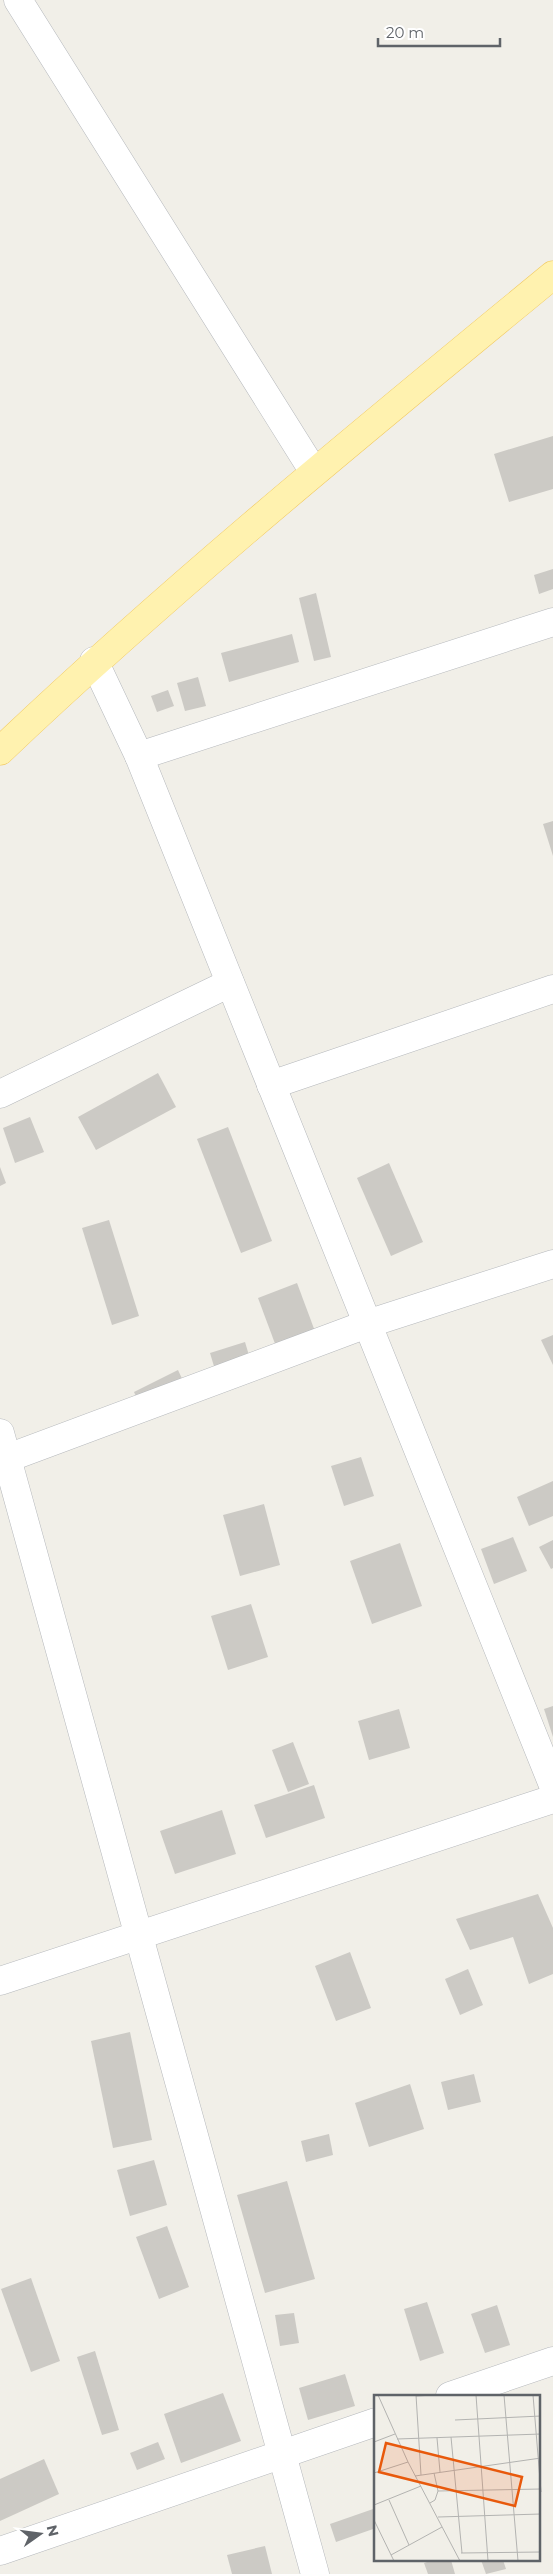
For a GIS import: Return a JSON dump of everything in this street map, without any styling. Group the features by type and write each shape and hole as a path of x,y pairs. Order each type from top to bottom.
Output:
{"main road":[{"path":"0,751 94,661 314,472 553,275"}],"street":[{"path":"18,0 314,472"},
{"path":"139,756 553,622"},
{"path":"94,661 139,756 553,1785"},
{"path":"0,1094 230,982"},
{"path":"271,1085 553,989"},
{"path":"315,2574 139,1935 2,1451 367,1324 553,1264"},
{"path":"0,1981 553,1799"},
{"path":"453,2395 553,2361"},
{"path":"0,2551 374,2423"}],"building":[{"path":"553,436 553,489 509,502 494,454"},
{"path":"553,569 553,589 539,594 534,575"},
{"path":"316,593 331,657 314,661 299,598"},
{"path":"292,634 299,662 229,682 221,653"},
{"path":"198,677 206,706 185,711 177,683"},
{"path":"168,690 174,706 157,712 151,696"},
{"path":"553,821 553,856 543,824"},
{"path":"158,1073 176,1107 96,1150 78,1117"},
{"path":"30,1117 44,1152 15,1163 3,1128"},
{"path":"228,1127 272,1241 241,1253 197,1139"},
{"path":"389,1163 423,1242 391,1256 357,1178"},
{"path":"0,1167 6,1183 0,1186"},
{"path":"109,1220 139,1316 112,1325 82,1228"},
{"path":"297,1283 316,1334 277,1349 258,1298"},
{"path":"553,1335 553,1365 541,1340"},
{"path":"245,1342 251,1362 216,1373 210,1353"},
{"path":"178,1370 185,1385 141,1407 134,1392"},
{"path":"361,1457 374,1496 344,1506 331,1466"},
{"path":"553,1481 553,1516 529,1526 517,1497"},
{"path":"264,1504 280,1565 240,1576 223,1515"},
{"path":"513,1537 527,1571 494,1584 481,1549"},
{"path":"553,1540 553,1568 551,1569 539,1547"},
{"path":"400,1543 422,1606 372,1624 350,1561"},
{"path":"251,1604 268,1657 228,1670 211,1616"},
{"path":"553,1706 553,1737 544,1709"},
{"path":"399,1709 410,1748 369,1760 358,1721"},
{"path":"293,1742 309,1784 288,1792 272,1750"},
{"path":"314,1785 325,1818 266,1838 254,1805"},
{"path":"222,1810 236,1854 175,1874 160,1831"},
{"path":"538,1894 553,1928 553,1974 529,1984 513,1937 470,1950 456,1919"},
{"path":"350,1952 371,2008 336,2021 315,1966"},
{"path":"468,1969 483,2005 460,2015 445,1979"},
{"path":"130,2032 152,2140 113,2148 91,2041"},
{"path":"474,2074 481,2102 448,2110 441,2082"},
{"path":"410,2084 424,2129 369,2147 355,2103"},
{"path":"329,2134 333,2155 306,2162 301,2141"},
{"path":"154,2160 167,2205 130,2216 117,2170"},
{"path":"287,2181 315,2279 265,2293 237,2195"},
{"path":"167,2226 189,2287 159,2299 136,2237"},
{"path":"31,2278 60,2361 31,2372 1,2289"},
{"path":"427,2302 444,2353 420,2361 404,2309"},
{"path":"497,2305 510,2345 485,2353 471,2314"},
{"path":"294,2313 299,2343 280,2346 275,2315"},
{"path":"95,2351 119,2430 102,2435 77,2357"},
{"path":"345,2374 355,2406 308,2420 299,2388"},
{"path":"223,2393 241,2441 181,2463 164,2414"},
{"path":"158,2442 165,2459 137,2470 130,2453"},
{"path":"44,2459 59,2494 0,2521 0,2479"},
{"path":"374,2509 374,2529 336,2542 330,2524"},
{"path":"265,2546 272,2574 232,2574 227,2555"},
{"path":"452,2562 455,2574 428,2574 424,2563"},
{"path":"482,2562 504,2562 506,2569 486,2574"}]}
